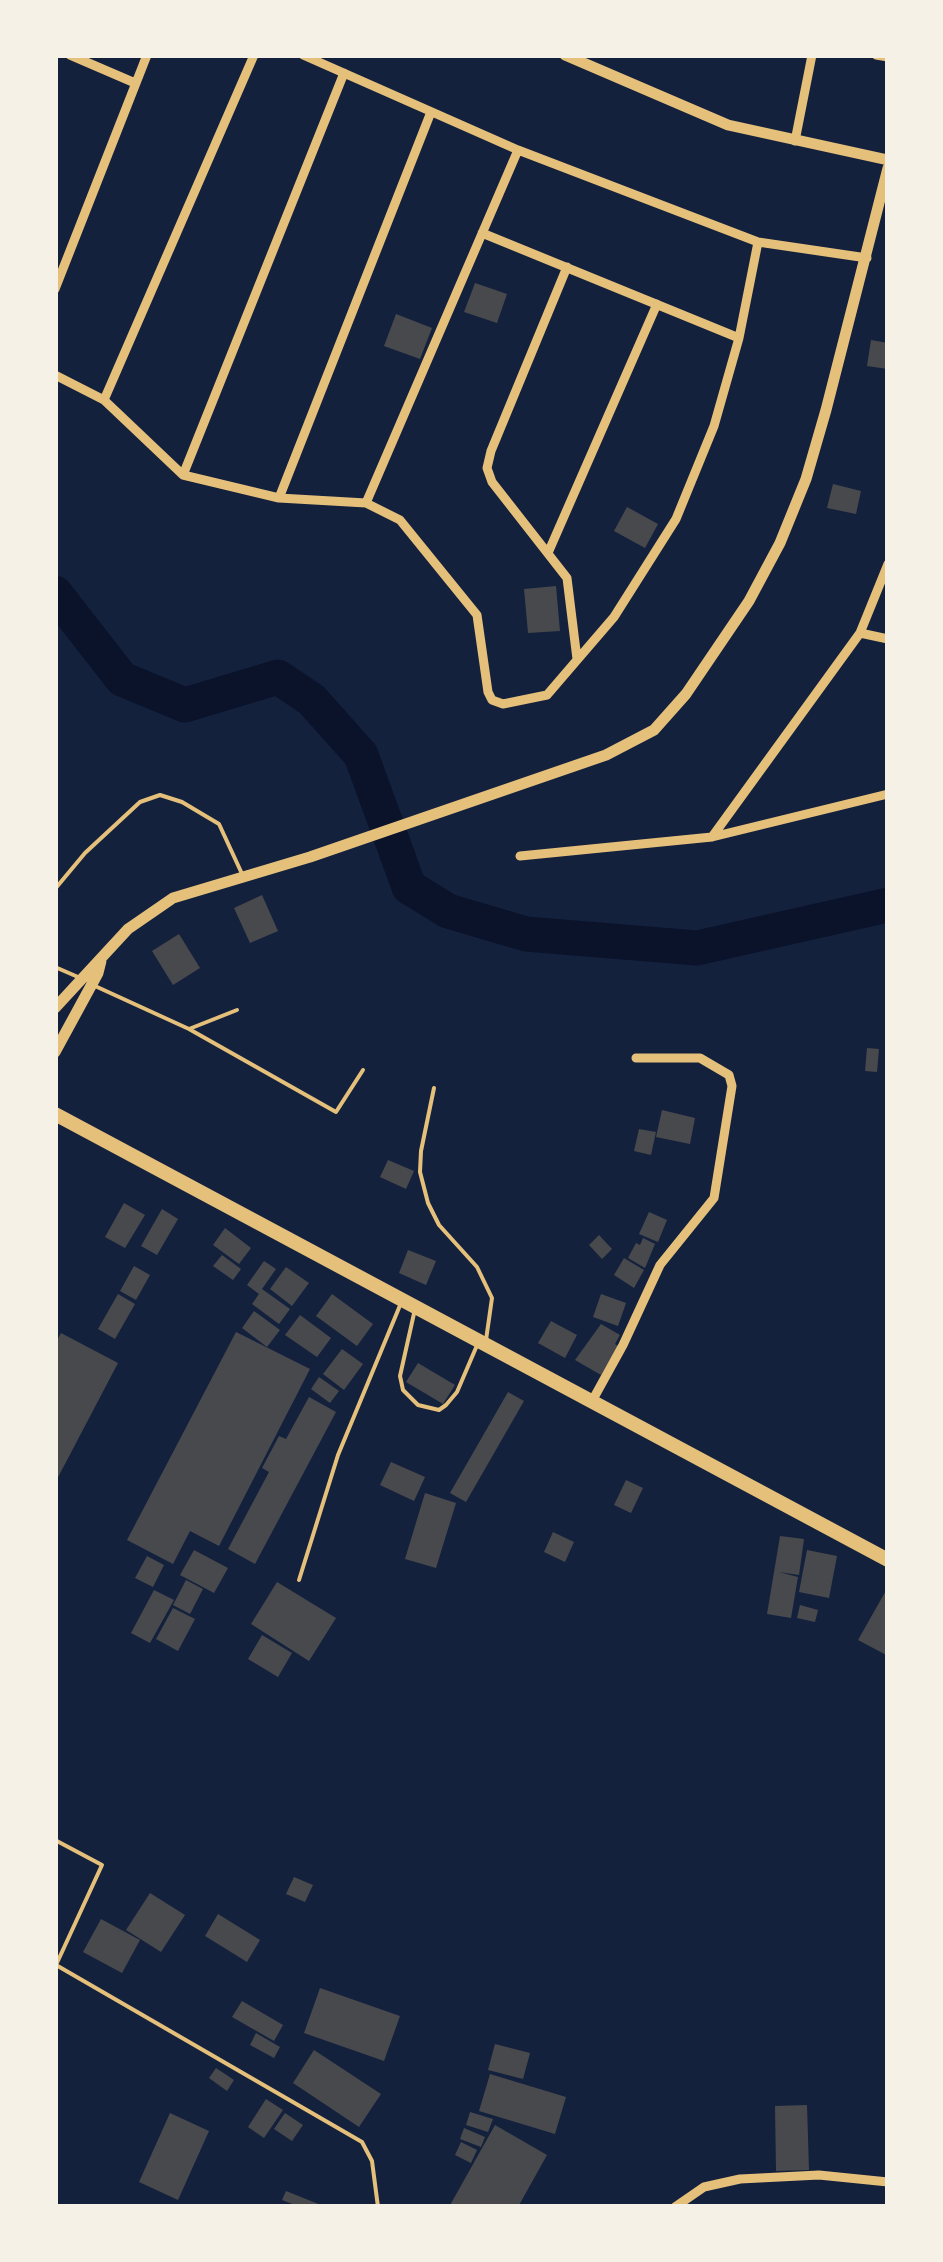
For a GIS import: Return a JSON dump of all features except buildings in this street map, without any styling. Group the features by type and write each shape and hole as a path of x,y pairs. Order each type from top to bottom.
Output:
{"main road":[{"path":"55,1114 888,1560"}],"street":[{"path":"70,55 135,82"},
{"path":"55,289 147,55"},
{"path":"104,400 254,55"},
{"path":"304,55 518,150 758,242 867,258"},
{"path":"565,55 728,124 888,160"},
{"path":"795,141 812,55"},
{"path":"876,55 888,57"},
{"path":"183,475 344,73"},
{"path":"279,498 431,112"},
{"path":"366,503 518,150"},
{"path":"55,1008 86,981 128,930 173,898 310,857 606,755 654,730 686,694 749,601 780,543 806,478 888,168"},
{"path":"482,233 740,338"},
{"path":"55,375 104,400 183,475 279,498 366,503 400,520 478,615 492,700 503,704 547,695 614,617 676,519 714,426 740,338 758,242"},
{"path":"567,267 487,468 492,482 568,578 577,659"},
{"path":"548,553 657,304"},
{"path":"712,838 860,633 888,564"},
{"path":"860,633 888,639"},
{"path":"520,856 712,838 888,794"},
{"path":"55,1052 86,981"},
{"path":"591,1403 660,1265 714,1198 732,1086 728,1075 700,1058 636,1058"},
{"path":"675,2207 704,2188 740,2179 819,2175 888,2182"}],"lane":[{"path":"55,890 85,852 140,802 160,795 182,802 219,824 242,876"},
{"path":"55,967 189,1029 336,1112 362,1070"},
{"path":"189,1029 238,1010"},
{"path":"408,1306 400,1376 404,1390 418,1405 439,1410 457,1392 481,1345 492,1298 477,1267 439,1225 428,1203 420,1172 421,1150 434,1088"},
{"path":"299,1580 338,1455 408,1306"},
{"path":"55,1840 102,1866 56,1966 362,2142 372,2160 378,2207"}],"waterway":[{"path":"55,593 122,679 185,705 278,677 312,700 361,755 409,887 448,911 526,934 697,948 888,905"}]}
